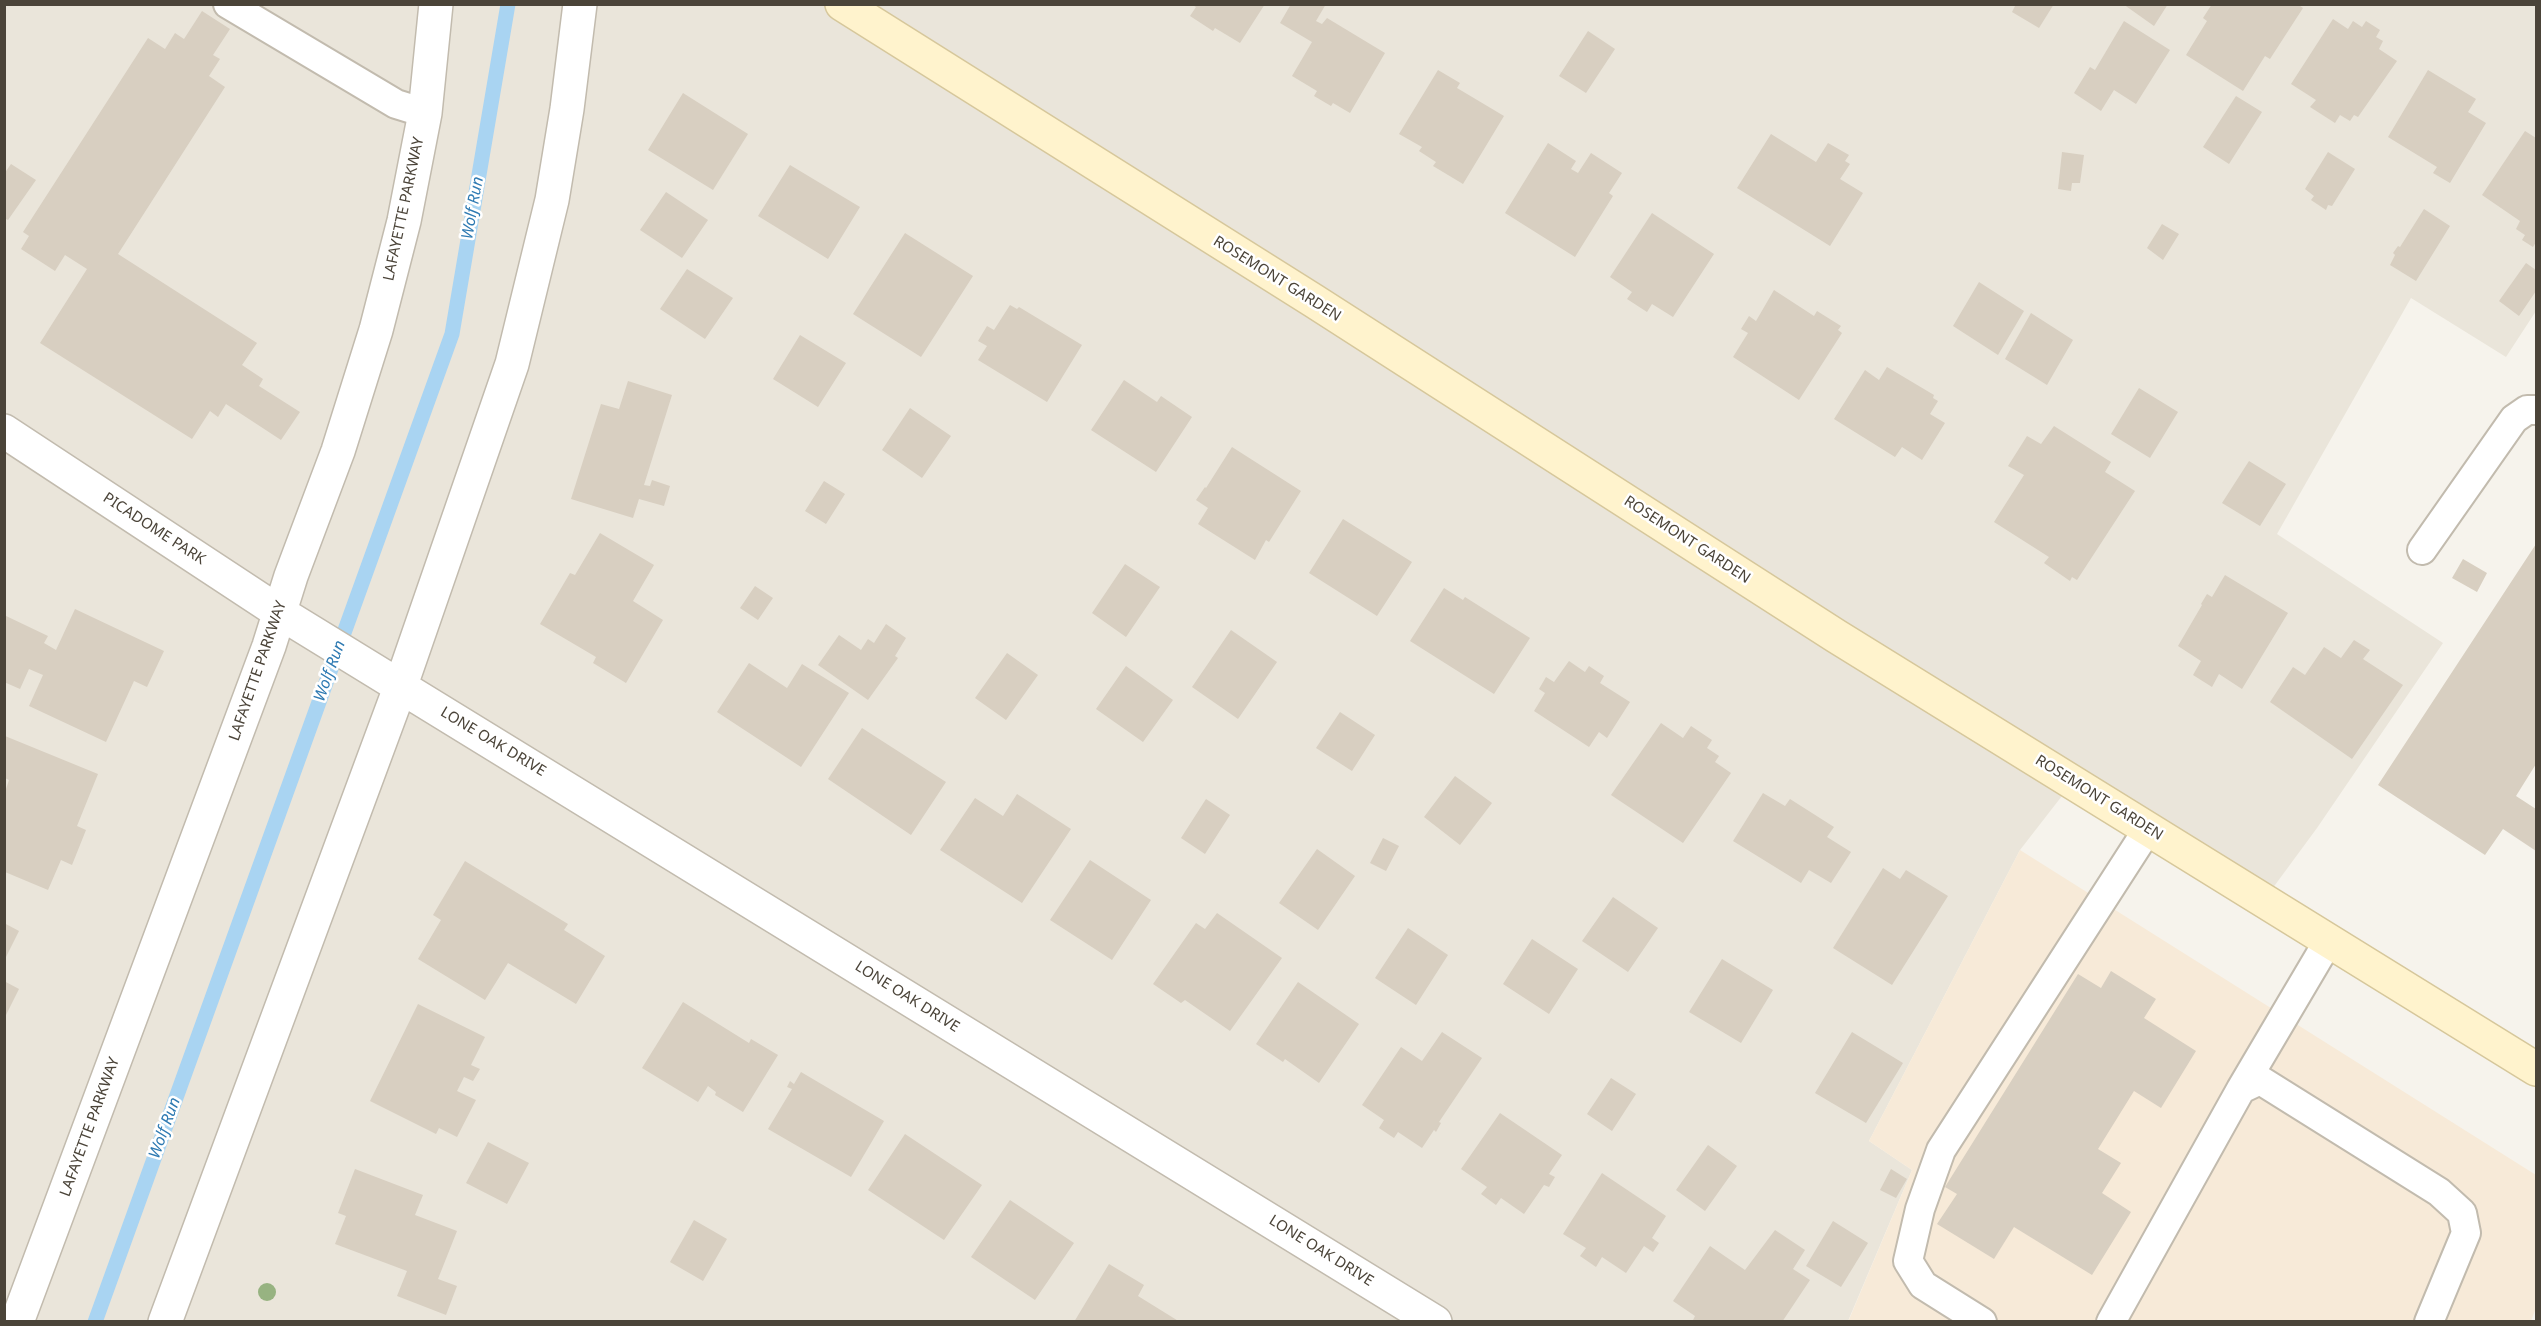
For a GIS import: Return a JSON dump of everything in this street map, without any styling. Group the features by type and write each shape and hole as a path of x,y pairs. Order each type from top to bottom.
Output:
{"main road":[{"name":"ROSEMONT GARDEN","path":"842,4 1314,301 1836,636 2536,1069"}],"street":[{"name":"LAFAYETTE PARKWAY","path":"17,1322 269,646 292,619 338,451 376,330 404,221 425,113 436,4"},
{"path":"165,1322 390,679 512,364 552,200 567,109 580,4"},
{"name":"PICADOME PARK","path":"4,431 292,619 390,679"},
{"name":"LONE OAK DRIVE","path":"390,679 1435,1322"}],"lane":[{"path":"228,4 396,104 425,113"},
{"path":"2422,550 2514,420 2527,410 2536,410"},
{"path":"1982,1322 1923,1285 1908,1261 1920,1209 1941,1150 2148,829"},
{"path":"2111,1322 2241,1089 2328,940"},
{"path":"2241,1089 2260,1080 2439,1192 2462,1213 2466,1233 2429,1322"}],"shaded area":[{"path":"5,5 2536,5 2536,311 2506,357 2411,298 2277,534 2443,643 2317,828 2264,900 2072,783 2020,850 1869,1141 1912,1170 1848,1321 5,1322"},
{"path":"2020,850 2536,1175 2536,1308 2531,1321 1848,1322 1912,1170 1869,1141"}],"building":[{"path":"1191,4 1265,4 1240,43 1215,28 1213,31 1190,16 1196,7"},
{"path":"1291,4 1326,4 1316,21 1322,24 1327,18 1385,53 1350,113 1314,96 1317,91 1292,76 1312,42 1280,23"},
{"path":"2016,4 2054,4 2039,28 2012,12"},
{"path":"2123,4 2168,4 2154,26"},
{"path":"2212,4 2297,4 2303,8 2270,59 2265,56 2243,91 2186,55 2207,21 2203,18"},
{"path":"202,11 230,29 213,55 220,59 209,76 225,87 118,254 257,343 242,365 263,379 259,386 300,412 281,440 226,404 218,417 210,411 192,439 40,343 87,269 65,255 55,271 21,249 29,236 23,232 148,38 165,49 175,33 184,39"},
{"path":"2333,19 2348,29 2353,21 2362,27 2366,21 2380,30 2376,37 2383,41 2379,49 2397,61 2358,117 2354,115 2350,121 2340,115 2335,123 2310,107 2316,100 2291,84"},
{"path":"2124,21 2170,50 2136,104 2114,90 2101,111 2074,93 2090,67 2095,70"},
{"path":"1588,31 1615,49 1586,93 1559,76"},
{"path":"1438,70 1460,83 1457,88 1504,116 1463,184 1433,166 1436,162 1419,151 1422,147 1399,134"},
{"path":"2428,70 2476,99 2468,112 2486,123 2450,183 2433,173 2437,167 2388,137"},
{"path":"683,93 748,134 713,190 648,150"},
{"path":"2236,96 2262,112 2229,164 2203,147"},
{"path":"2525,131 2536,138 2536,242 2533,247 2522,240 2525,235 2516,229 2520,221 2482,195"},
{"path":"1771,134 1816,162 1828,143 1849,155 1845,161 1850,164 1840,179 1863,193 1830,246 1737,188"},
{"path":"1548,143 1576,161 1571,169 1578,173 1591,153 1622,173 1609,193 1613,196 1575,257 1505,213"},
{"path":"2062,152 2084,155 2080,183 2072,183 2071,191 2058,189"},
{"path":"2328,152 2355,169 2332,206 2328,205 2326,210 2311,200 2314,196 2305,189"},
{"path":"11,164 36,180 8,220 4,218 4,174"},
{"path":"790,165 860,207 828,259 758,216"},
{"path":"666,192 708,220 682,258 640,230"},
{"path":"2424,209 2450,226 2416,281 2390,265 2395,255 2393,253 2398,246 2400,247"},
{"path":"1652,213 1714,254 1673,317 1652,304 1647,312 1627,299 1632,292 1610,277"},
{"path":"2162,224 2179,234 2163,260 2147,248"},
{"path":"905,233 973,276 921,357 853,314"},
{"path":"2526,263 2536,270 2536,291 2519,316 2499,301"},
{"path":"687,269 733,298 705,339 660,309"},
{"path":"1979,282 2024,311 1998,355 1953,326"},
{"path":"1774,290 1814,316 1817,311 1841,326 1838,330 1842,333 1799,400 1733,357 1748,333 1741,329 1749,316 1756,321"},
{"path":"1010,305 1017,309 1019,307 1082,345 1047,402 978,360 987,346 978,341 987,326 994,330"},
{"path":"2031,313 2073,340 2047,385 2005,359"},
{"path":"800,335 846,363 818,407 773,379"},
{"path":"1887,367 1934,395 1933,398 1938,401 1930,414 1945,423 1922,460 1902,447 1895,457 1834,419 1865,370 1879,380"},
{"path":"1124,380 1157,402 1161,396 1192,417 1156,472 1091,430"},
{"path":"628,381 672,395 644,485 650,486 652,480 670,486 664,506 639,499 633,518 571,499 601,404 619,409"},
{"path":"2139,388 2178,412 2150,458 2111,434"},
{"path":"910,408 951,436 922,478 882,450"},
{"path":"2054,426 2111,462 2105,472 2135,491 2077,580 2072,577 2070,581 2044,563 2049,557 1994,522 2024,475 2008,466 2027,436 2041,444"},
{"path":"1232,447 1301,491 1269,542 1266,540 1255,560 1198,524 1208,508 1196,500"},
{"path":"2249,461 2286,484 2260,526 2222,503"},
{"path":"824,481 845,494 826,524 805,511"},
{"path":"1343,519 1412,562 1377,616 1309,573"},
{"path":"600,533 654,565 633,601 663,620 626,683 593,663 596,657 540,624 570,573 575,575"},
{"path":"2536,544 2536,764 2516,796 2536,809 2536,851 2503,829 2485,855 2378,785"},
{"path":"2463,559 2487,573 2477,592 2452,578"},
{"path":"1125,564 1160,587 1126,637 1092,613"},
{"path":"2225,575 2288,613 2242,689 2219,674 2212,687 2193,675 2201,661 2178,646 2207,594 2212,597"},
{"path":"755,586 773,598 758,620 740,608"},
{"path":"1444,588 1463,600 1465,597 1530,638 1494,694 1410,641"},
{"path":"75,609 164,651 147,687 134,681 106,742 29,706 43,675 29,669 20,689 4,682 4,615 48,636 44,643 56,650"},
{"path":"886,624 906,638 895,656 898,658 868,700 818,665 839,635 861,650 868,639 874,643"},
{"path":"1231,630 1277,662 1238,719 1192,687"},
{"path":"2354,640 2370,650 2363,659 2403,685 2352,759 2270,702 2293,667 2305,675 2324,647 2341,658"},
{"path":"1007,653 1038,675 1006,720 975,698"},
{"path":"1569,661 1585,672 1589,666 1604,676 1600,683 1630,702 1607,738 1599,732 1589,747 1534,711 1545,693 1539,689 1546,677 1554,682"},
{"path":"749,663 787,688 802,664 849,693 801,767 717,712"},
{"path":"1126,666 1173,700 1143,742 1096,709"},
{"path":"1340,712 1375,735 1352,771 1316,748"},
{"path":"1661,723 1683,738 1691,726 1712,740 1707,748 1719,756 1715,762 1731,773 1683,843 1611,795"},
{"path":"862,728 946,782 911,835 828,779"},
{"path":"5,736 98,774 77,826 86,830 72,865 61,860 48,890 5,872 5,792 9,780 5,778"},
{"path":"1455,776 1492,803 1460,845 1424,817"},
{"path":"1763,793 1785,806 1790,799 1834,827 1827,837 1851,852 1831,883 1809,870 1801,883 1733,841"},
{"path":"1017,794 1071,829 1022,903 940,850 975,798 1003,816"},
{"path":"1206,799 1230,815 1205,854 1181,838"},
{"path":"1383,838 1399,846 1386,871 1370,863"},
{"path":"1317,849 1355,876 1318,930 1279,903"},
{"path":"1090,860 1151,900 1112,960 1050,920"},
{"path":"465,861 568,924 564,930 605,956 576,1004 508,963 485,1000 418,959 441,920 433,915"},
{"path":"1883,868 1900,879 1906,870 1948,896 1892,985 1833,948"},
{"path":"1613,897 1658,928 1628,972 1582,941"},
{"path":"1217,913 1282,958 1230,1031 1185,1000 1181,1003 1153,984 1196,923 1205,929"},
{"path":"4,923 19,931 4,961"},
{"path":"1408,928 1448,955 1416,1005 1375,978"},
{"path":"1532,939 1578,969 1549,1014 1503,984"},
{"path":"1722,959 1773,990 1741,1043 1689,1012"},
{"path":"2111,971 2156,999 2144,1018 2196,1051 2161,1108 2134,1091 2098,1149 2121,1163 2102,1193 2131,1212 2092,1275 2014,1227 1994,1259 1937,1224 1957,1194 1945,1187 2078,974 2101,988"},
{"path":"4,981 19,989 4,1019"},
{"path":"1298,982 1359,1024 1319,1083 1285,1059 1283,1062 1256,1044"},
{"path":"683,1002 749,1043 751,1039 778,1055 743,1112 715,1095 716,1092 708,1086 698,1102 642,1068"},
{"path":"418,1004 485,1037 471,1065 480,1069 473,1081 464,1077 457,1091 476,1100 457,1137 439,1128 436,1134 370,1101"},
{"path":"1442,1032 1482,1058 1439,1122 1441,1123 1436,1132 1434,1130 1422,1148 1398,1132 1394,1138 1379,1128 1384,1120 1362,1105 1401,1047 1422,1061"},
{"path":"1852,1032 1903,1063 1866,1123 1815,1093"},
{"path":"801,1072 884,1121 851,1177 768,1129 792,1089 787,1087 790,1081 794,1084"},
{"path":"1611,1078 1636,1094 1612,1131 1587,1114"},
{"path":"1500,1113 1562,1155 1549,1174 1555,1177 1549,1187 1544,1185 1524,1214 1501,1198 1496,1205 1481,1194 1487,1187 1461,1169"},
{"path":"905,1134 982,1185 944,1240 868,1190"},
{"path":"488,1142 529,1163 507,1204 466,1183"},
{"path":"1708,1145 1737,1166 1705,1211 1676,1190"},
{"path":"355,1169 423,1195 415,1215 457,1231 438,1279 457,1286 446,1315 397,1296 407,1271 335,1244 346,1216 338,1213"},
{"path":"1891,1169 1907,1179 1896,1198 1880,1190"},
{"path":"1602,1173 1666,1216 1652,1238 1659,1243 1653,1252 1644,1246 1626,1273 1602,1257 1596,1267 1580,1256 1586,1248 1563,1234"},
{"path":"1010,1200 1074,1243 1035,1300 971,1257"},
{"path":"694,1220 727,1239 703,1281 670,1262"},
{"path":"1833,1221 1868,1243 1841,1287 1806,1266"},
{"path":"1775,1230 1805,1250 1793,1269 1810,1280 1782,1322 1692,1322 1695,1316 1673,1301 1710,1246 1745,1270"},
{"path":"1109,1264 1144,1285 1138,1296 1180,1322 1074,1322"}],"waterway":[{"name":"Wolf Run","path":"95,1322 452,334 508,4"}]}
